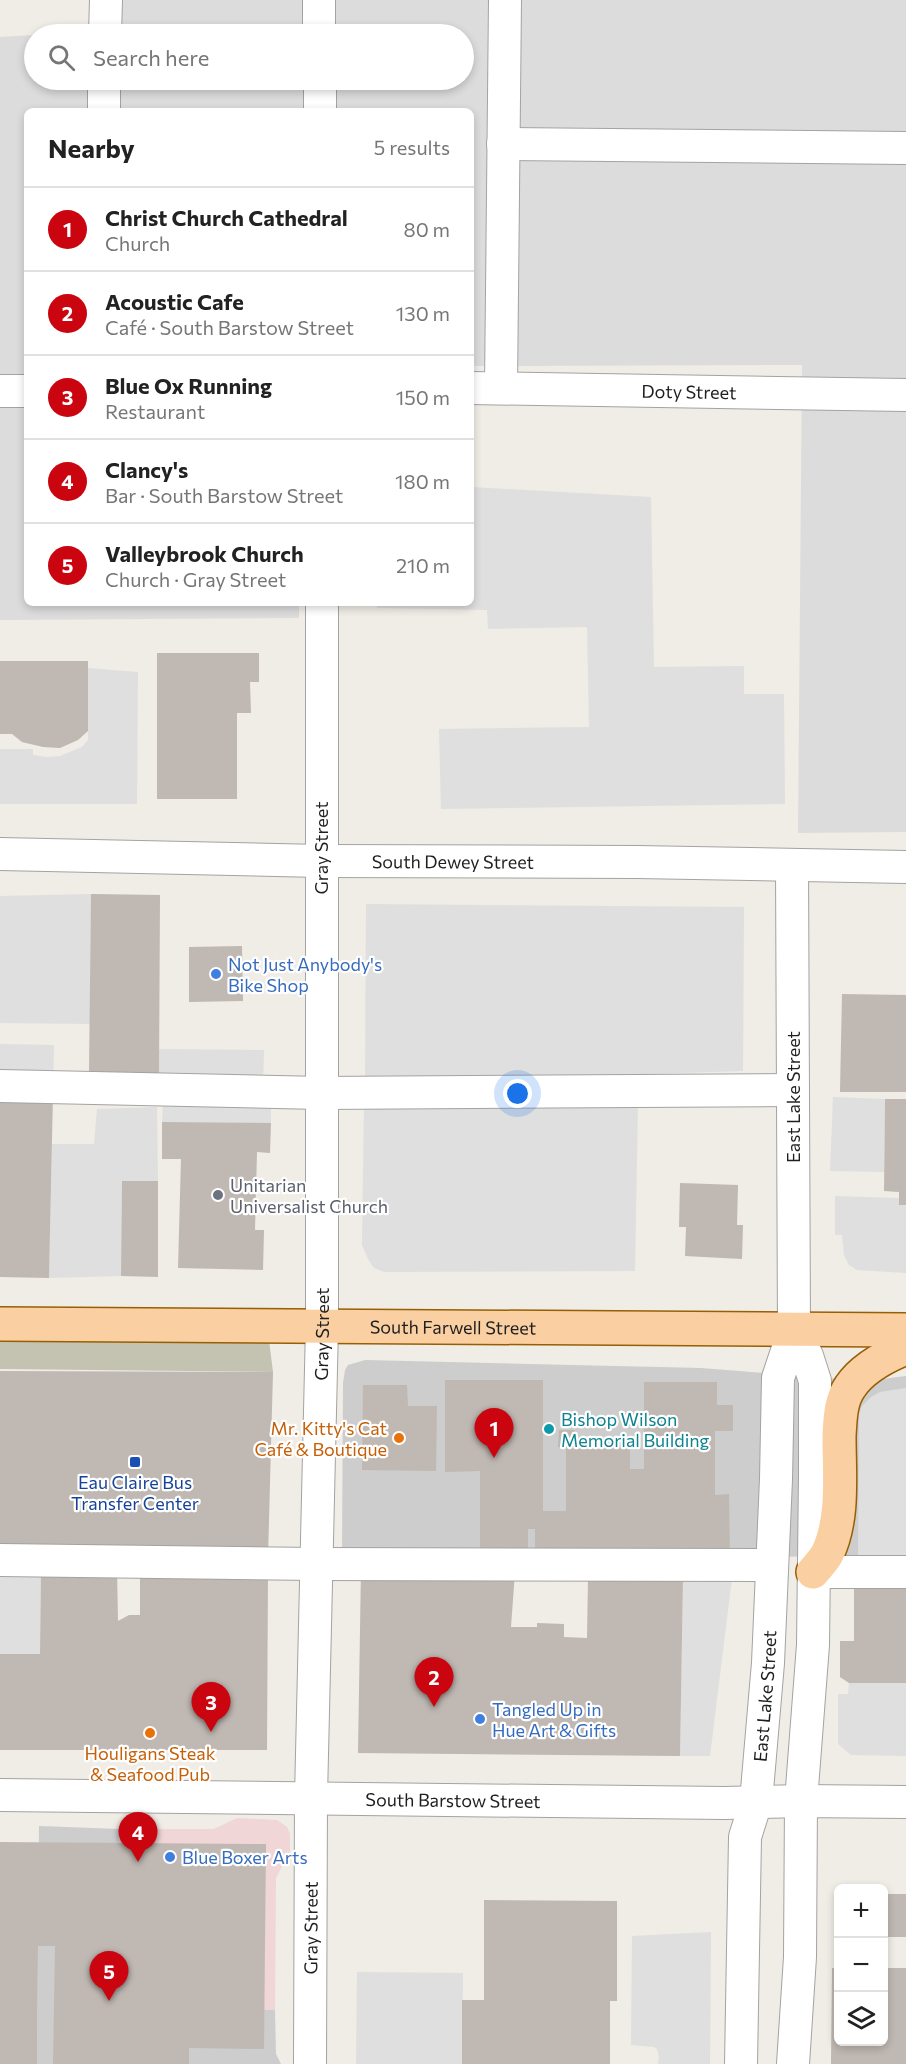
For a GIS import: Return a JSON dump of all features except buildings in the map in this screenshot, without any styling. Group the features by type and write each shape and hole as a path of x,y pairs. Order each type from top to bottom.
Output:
{"main road":[{"name":"South Farwell Street","path":"0,1324 906,1330"},
{"path":"813,1572 826,1557 838,1519 840,1420 849,1388 879,1361 906,1348"}],"street":[{"path":"105,24 106,0"},
{"path":"319,0 319,24"},
{"path":"486,388 503,144 505,0"},
{"path":"104,90 104,108"},
{"path":"320,90 320,108"},
{"path":"503,144 906,148"},
{"name":"Doty Street","path":"486,388 906,394"},
{"path":"0,391 24,391"},
{"name":"Gray Street","path":"310,2064 311,1797 322,1326 322,606"},
{"name":"South Dewey Street","path":"0,854 321,861 906,867"},
{"name":"East Lake Street","path":"741,2064 745,1837 756,1802 768,1662 778,1378 794,1330 792,865"},
{"path":"0,1086 321,1093 793,1090"},
{"name":"East Lake Street","path":"794,1330 807,1356 815,1381 813,1645 801,1801 800,1957 794,2064"},
{"path":"0,1560 316,1564 772,1565"},
{"path":"813,1572 906,1572"},
{"name":"South Barstow Street","path":"0,1795 906,1802"}],"shaded area":[{"path":"96,0 906,0 906,832 798,833 802,365 474,366 474,108 24,108 24,606 299,606 299,618 0,620 0,37 24,36 24,90 474,90 474,24 97,24"},
{"path":"474,487 651,497 654,667 744,666 744,694 784,694 785,804 441,809 439,729 589,727 587,627 488,629 487,610 377,608 377,606 474,606"},
{"path":"87,668 138,672 137,804 0,804 0,749 33,749 33,755 60,756 82,747 88,740"},
{"path":"91,894 90,1024 0,1023 0,896"},
{"path":"366,904 744,907 743,1071 365,1083"},
{"path":"0,1044 54,1045 53,1093 0,1092"},
{"path":"159,1049 264,1050 263,1082 159,1081"},
{"path":"833,1097 885,1099 884,1172 830,1171"},
{"path":"638,1102 635,1271 384,1272 374,1268 368,1259 362,1245 364,1104"},
{"path":"163,1105 271,1106 271,1123 162,1122"},
{"path":"157,1107 158,1181 122,1181 121,1276 49,1278 52,1144 94,1144 97,1109"},
{"path":"835,1196 899,1198 899,1205 906,1205 906,1273 857,1270 849,1265 844,1255 842,1235 835,1235"},
{"path":"268,1332 273,1372 0,1369 0,1338"},
{"path":"365,1360 701,1368 866,1381 906,1376 906,1557 342,1555 343,1383 348,1365"},
{"path":"906,1388 906,1557 858,1558 859,1414 862,1406 880,1392"},
{"path":"0,1568 41,1568 40,1654 0,1654"},
{"path":"683,1577 732,1578 710,1756 680,1756"},
{"path":"849,1683 906,1683 906,1756 851,1755 838,1744 838,1694 848,1694"},
{"path":"237,1818 277,1820 287,1827 290,1834 290,1851 276,1878 275,2010 190,2009 116,1923 119,1829 214,1829"},
{"path":"39,1826 119,1829 116,1923 190,2009 275,2010 276,2054 281,2064 37,2064"},
{"path":"711,1932 710,2064 658,2064 657,2049 631,2045 632,1936"},
{"path":"357,1972 463,1973 462,2064 356,2064"}],"place":[{"name":"Not Just Anybody's Bike Shop","path":"216,974"},
{"name":"Unitarian Universalist Church","path":"218,1195"},
{"name":"Bishop Wilson Memorial Building","path":"549,1429"},
{"name":"Mr. Kitty's Cat Café & Boutique","path":"399,1438"},
{"name":"Christ Church Cathedral","path":"494,1458"},
{"name":"Eau Claire Bus Transfer Center","path":"135,1462"},
{"name":"Acoustic Cafe","path":"434,1707"},
{"name":"Tangled Up in Hue Art & Gifts","path":"480,1719"},
{"name":"Blue Ox Running","path":"211,1732"},
{"name":"Houligans Steak & Seafood Pub","path":"150,1733"},
{"name":"Blue Boxer Arts","path":"170,1857"},
{"name":"Clancy's","path":"138,1862"},
{"name":"Valleybrook Church","path":"109,2001"}]}
